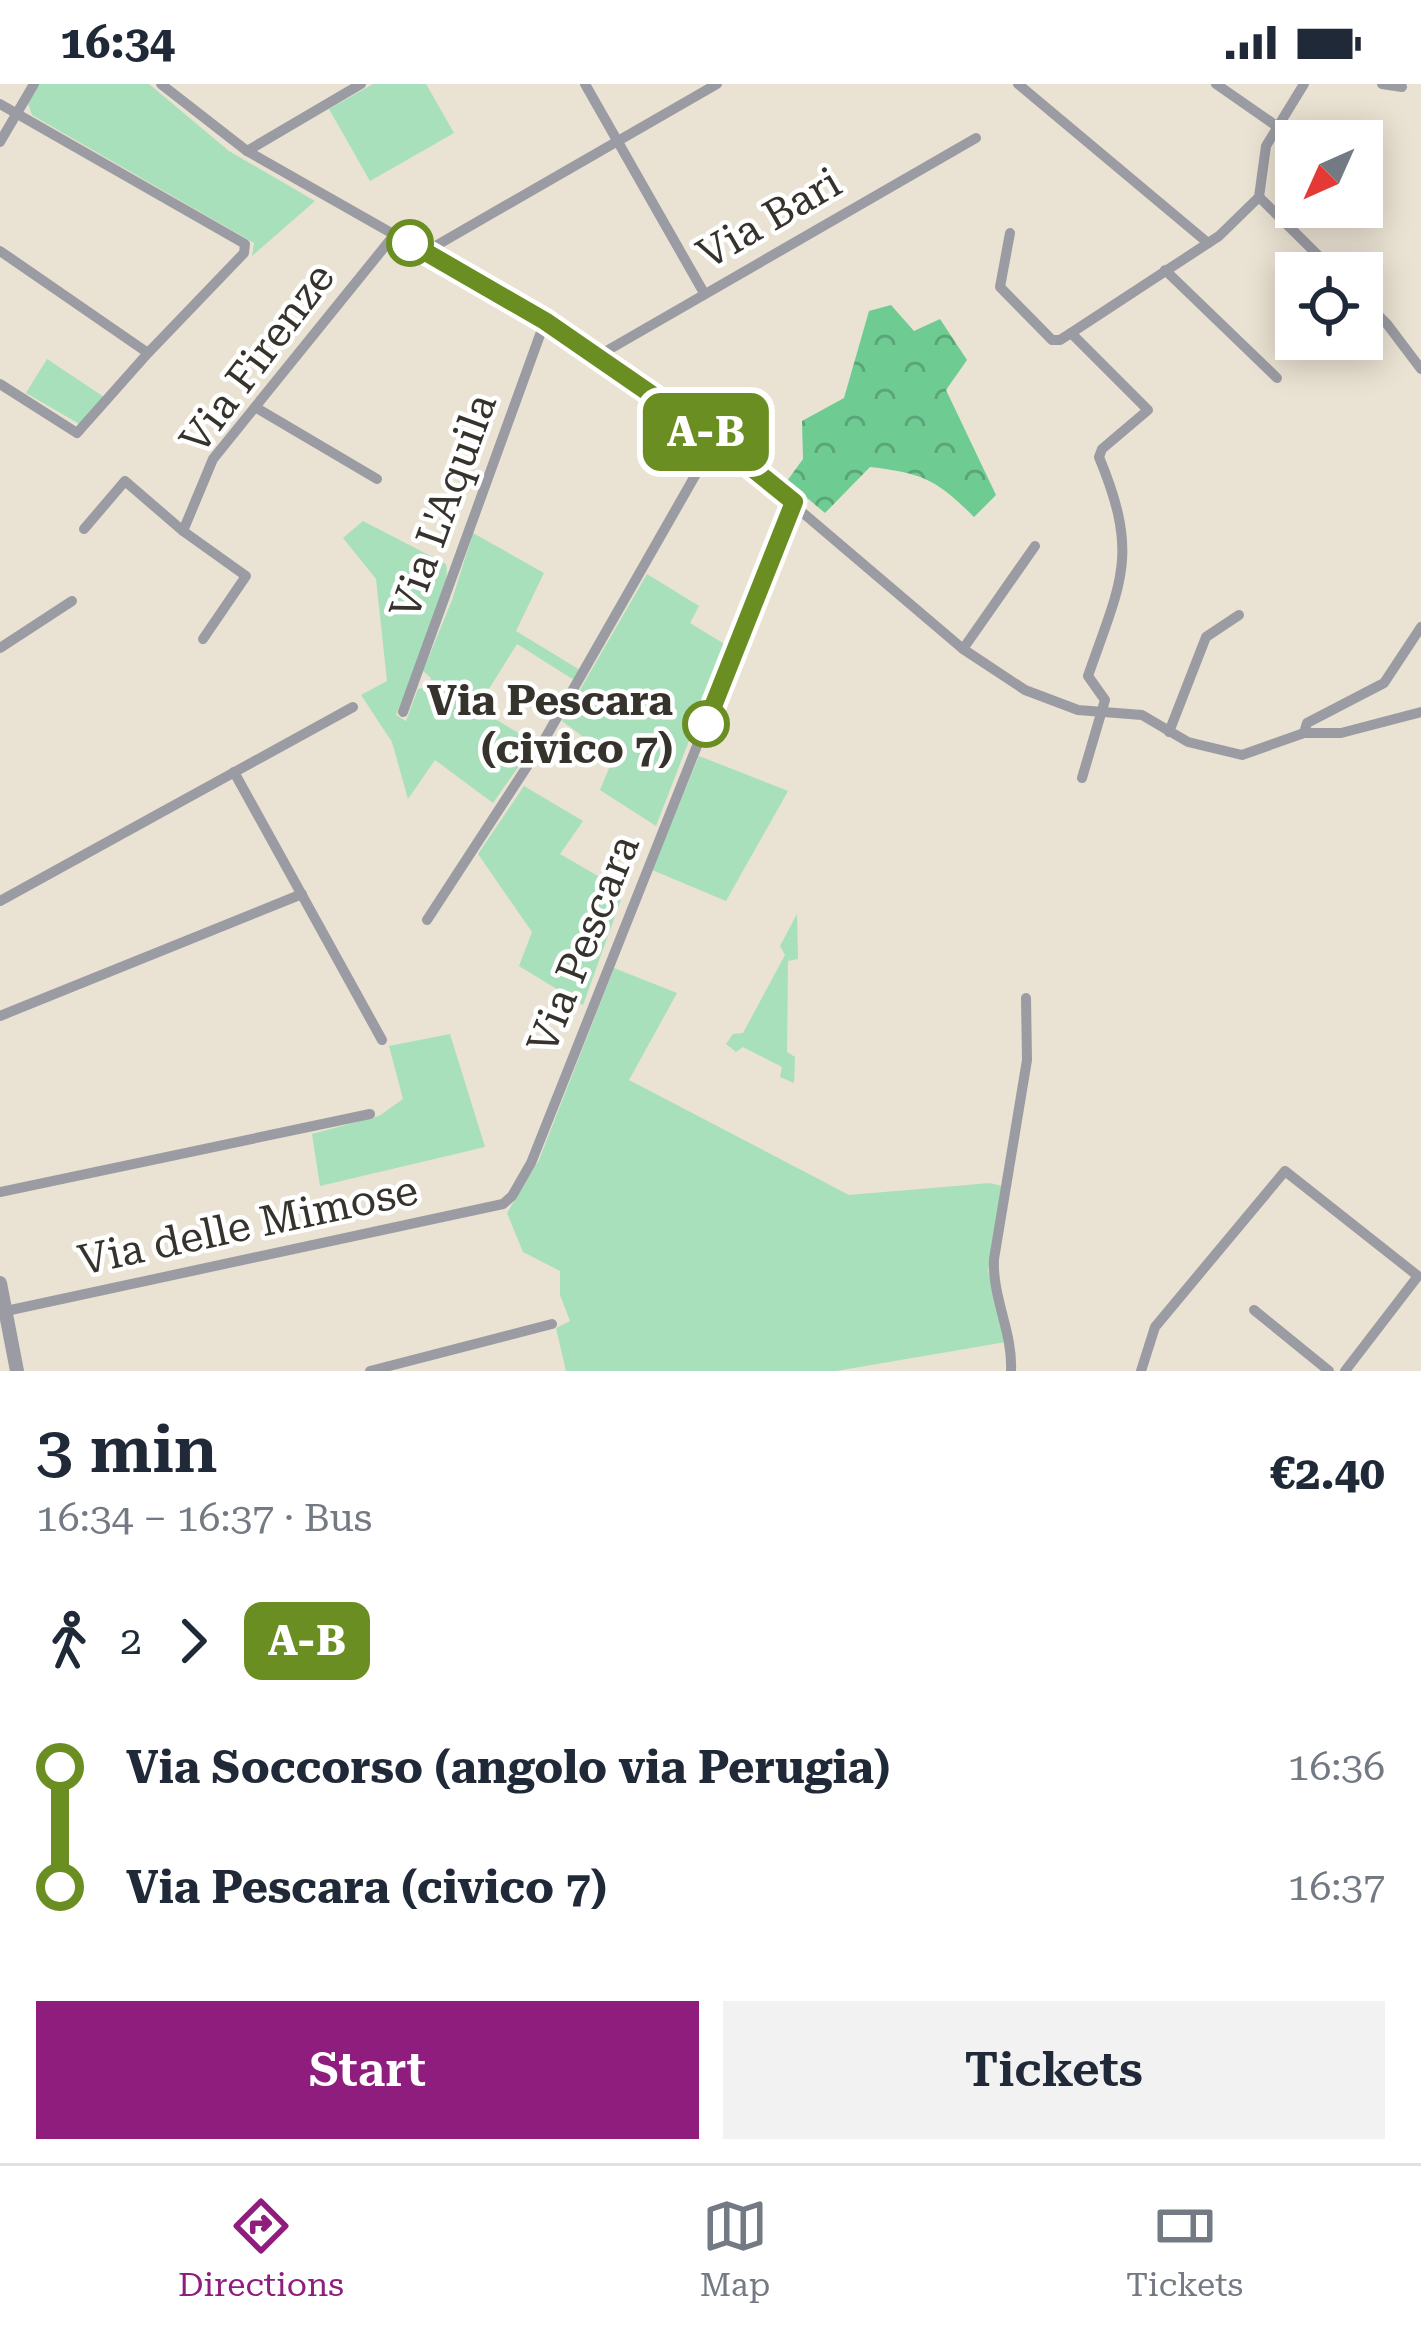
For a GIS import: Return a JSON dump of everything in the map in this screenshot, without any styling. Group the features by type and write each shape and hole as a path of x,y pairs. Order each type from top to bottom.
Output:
{"street":[{"path":"0,142 34,84"},
{"path":"161,84 247,151 545,321 716,439 963,650 1025,690 1078,710 1142,715 1188,742 1242,755 1304,734 1341,733 1421,712"},
{"path":"247,151 361,84"},
{"path":"585,84 704,293"},
{"path":"425,252 717,84"},
{"path":"1018,84 1208,243"},
{"path":"1216,84 1275,126"},
{"path":"1283,120 1304,84"},
{"path":"1382,84 1402,87"},
{"path":"0,104 245,244 244,253 77,433 0,384"},
{"path":"1010,233 1000,287 1052,340 1060,340 1208,243 1258,197 1266,146 1275,132"},
{"name":"Via Bari","path":"596,357 976,138"},
{"path":"1258,197 1314,252"},
{"name":"Via Firenze","path":"183,531 213,459 395,234"},
{"path":"0,251 148,352"},
{"path":"1166,270 1276,378"},
{"path":"1383,320 1421,369"},
{"name":"Via L'Aquila","path":"403,712 545,321"},
{"path":"1071,333 1148,410 1099,457 1123,525 1124,555 1121,581 1088,676 1105,700 1082,778"},
{"path":"255,406 377,479"},
{"path":"427,920 543,742 716,439"},
{"path":"84,530 125,481 183,531 246,575 203,639"},
{"name":"Via Pescara","path":"503,1204 531,1163 794,502"},
{"path":"963,650 1035,546"},
{"path":"0,648 72,601"},
{"path":"1169,732 1206,638 1239,615"},
{"path":"1304,734 1307,723 1384,683 1421,627"},
{"path":"0,902 353,707"},
{"path":"234,772 382,1040"},
{"path":"0,1016 302,894"},
{"path":"1011,1371 1012,1347 995,1288 994,1259 1027,1060 1026,998"},
{"path":"0,1192 370,1114"},
{"path":"1141,1371 1155,1328 1285,1171 1418,1276 1345,1371"},
{"name":"Via delle Mimose","path":"6,1311 503,1204"},
{"path":"0,1283 17,1371"},
{"path":"1254,1310 1329,1371"},
{"path":"370,1371 552,1324"}],"green space":[{"path":"39,84 149,84 229,151 315,201 252,256 254,243 32,115 28,103"},
{"path":"373,84 426,84 454,133 370,181 329,109"},
{"path":"891,305 914,331 940,319 967,360 946,390 996,495 974,517 928,480 903,472 870,467 825,513 787,481 803,459 802,421 844,398 869,311"},
{"path":"47,359 104,397 81,425 26,393"},
{"path":"363,521 446,564 437,619 396,715 406,721 418,689 428,687 431,678 423,671 473,533 544,573 516,631 580,670 574,680 517,644 477,708 535,743 493,803 435,760 408,799 392,742 361,695 387,681 376,579 343,538"},
{"path":"647,574 699,606 690,623 726,645 656,826 600,790 613,759 562,721"},
{"path":"699,756 788,791 726,901 652,870"},
{"path":"524,786 583,821 560,854 624,891 583,1005 519,966 532,932 478,854"},
{"path":"797,914 798,959 788,961 787,1052 795,1057 794,1083 780,1077 782,1067 743,1047 736,1052 726,1044 733,1034 743,1033 785,955 780,946"},
{"path":"614,968 677,993 629,1080 849,1195 990,1183 1006,1187 988,1270 1006,1342 836,1371 566,1371 556,1328 570,1321 560,1295 560,1271 523,1252 507,1213 539,1160"},
{"path":"450,1034 485,1147 320,1186 312,1134 379,1116 403,1099 389,1046"}],"bus line":[{"name":"A-B","path":"410,243 545,321 716,439 794,502 706,724"}],"place":[{"name":"Via Pescara (civico 7)","path":"706,724"}]}
